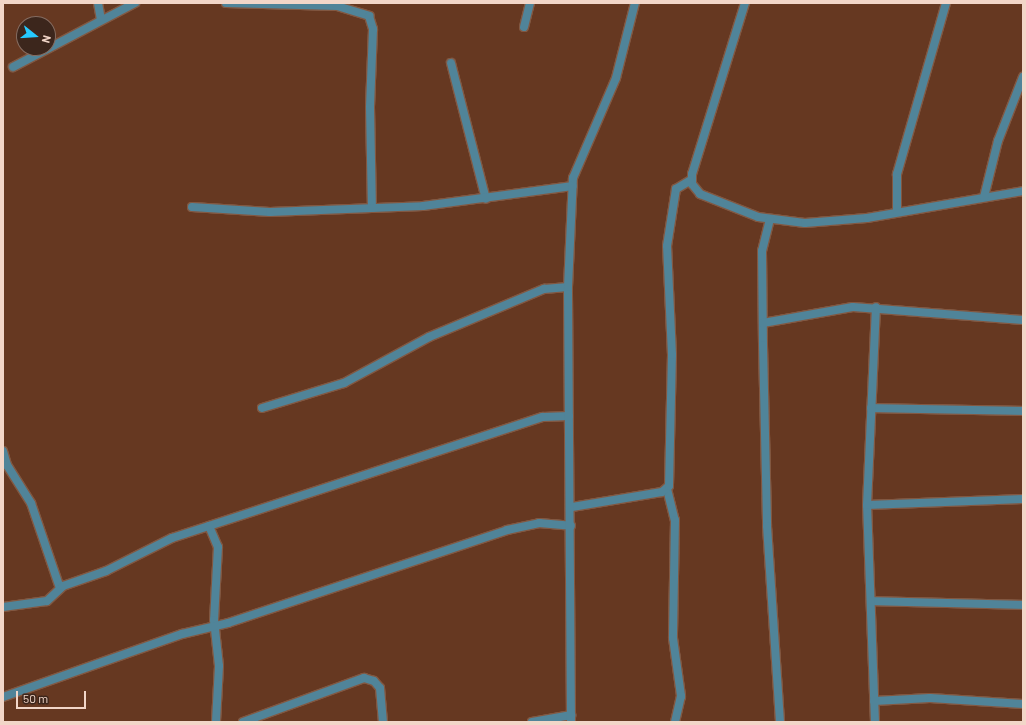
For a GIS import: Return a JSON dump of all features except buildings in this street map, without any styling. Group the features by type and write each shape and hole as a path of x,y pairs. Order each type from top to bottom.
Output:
{"street":[{"path":"98,3 101,20"},
{"path":"13,67 136,3"},
{"path":"226,3 346,7 364,12 371,19 372,208"},
{"path":"524,27 530,3"},
{"path":"532,722 571,718 572,507 569,416 568,286 573,186 578,163 616,78 635,3"},
{"path":"745,3 691,180 694,189 705,197 770,219 821,223 1023,191"},
{"path":"897,212 896,182 900,160 946,3"},
{"path":"451,62 486,199"},
{"path":"984,197 998,141 1023,77"},
{"path":"675,722 681,696 674,638 675,520 667,488 672,349 667,246 676,189 691,180"},
{"path":"192,207 270,212 372,208 486,199 527,189 573,186"},
{"path":"770,219 762,251 767,526 780,722"},
{"path":"262,408 344,383 429,337 544,289 568,286"},
{"path":"763,323 841,308 876,307 1023,320"},
{"path":"875,722 867,505 876,307"},
{"path":"871,408 1023,411"},
{"path":"3,607 44,603 60,588 106,571 172,538 543,417 569,416"},
{"path":"3,452 7,465 31,503 60,588"},
{"path":"572,507 650,495 667,488"},
{"path":"867,505 1023,499"},
{"path":"3,697 507,530 535,524 571,526"},
{"path":"208,526 218,547 214,626 218,666 216,722"},
{"path":"871,601 1023,605"},
{"path":"243,722 364,678 380,688 383,722"},
{"path":"874,701 930,698 1023,704"}]}
